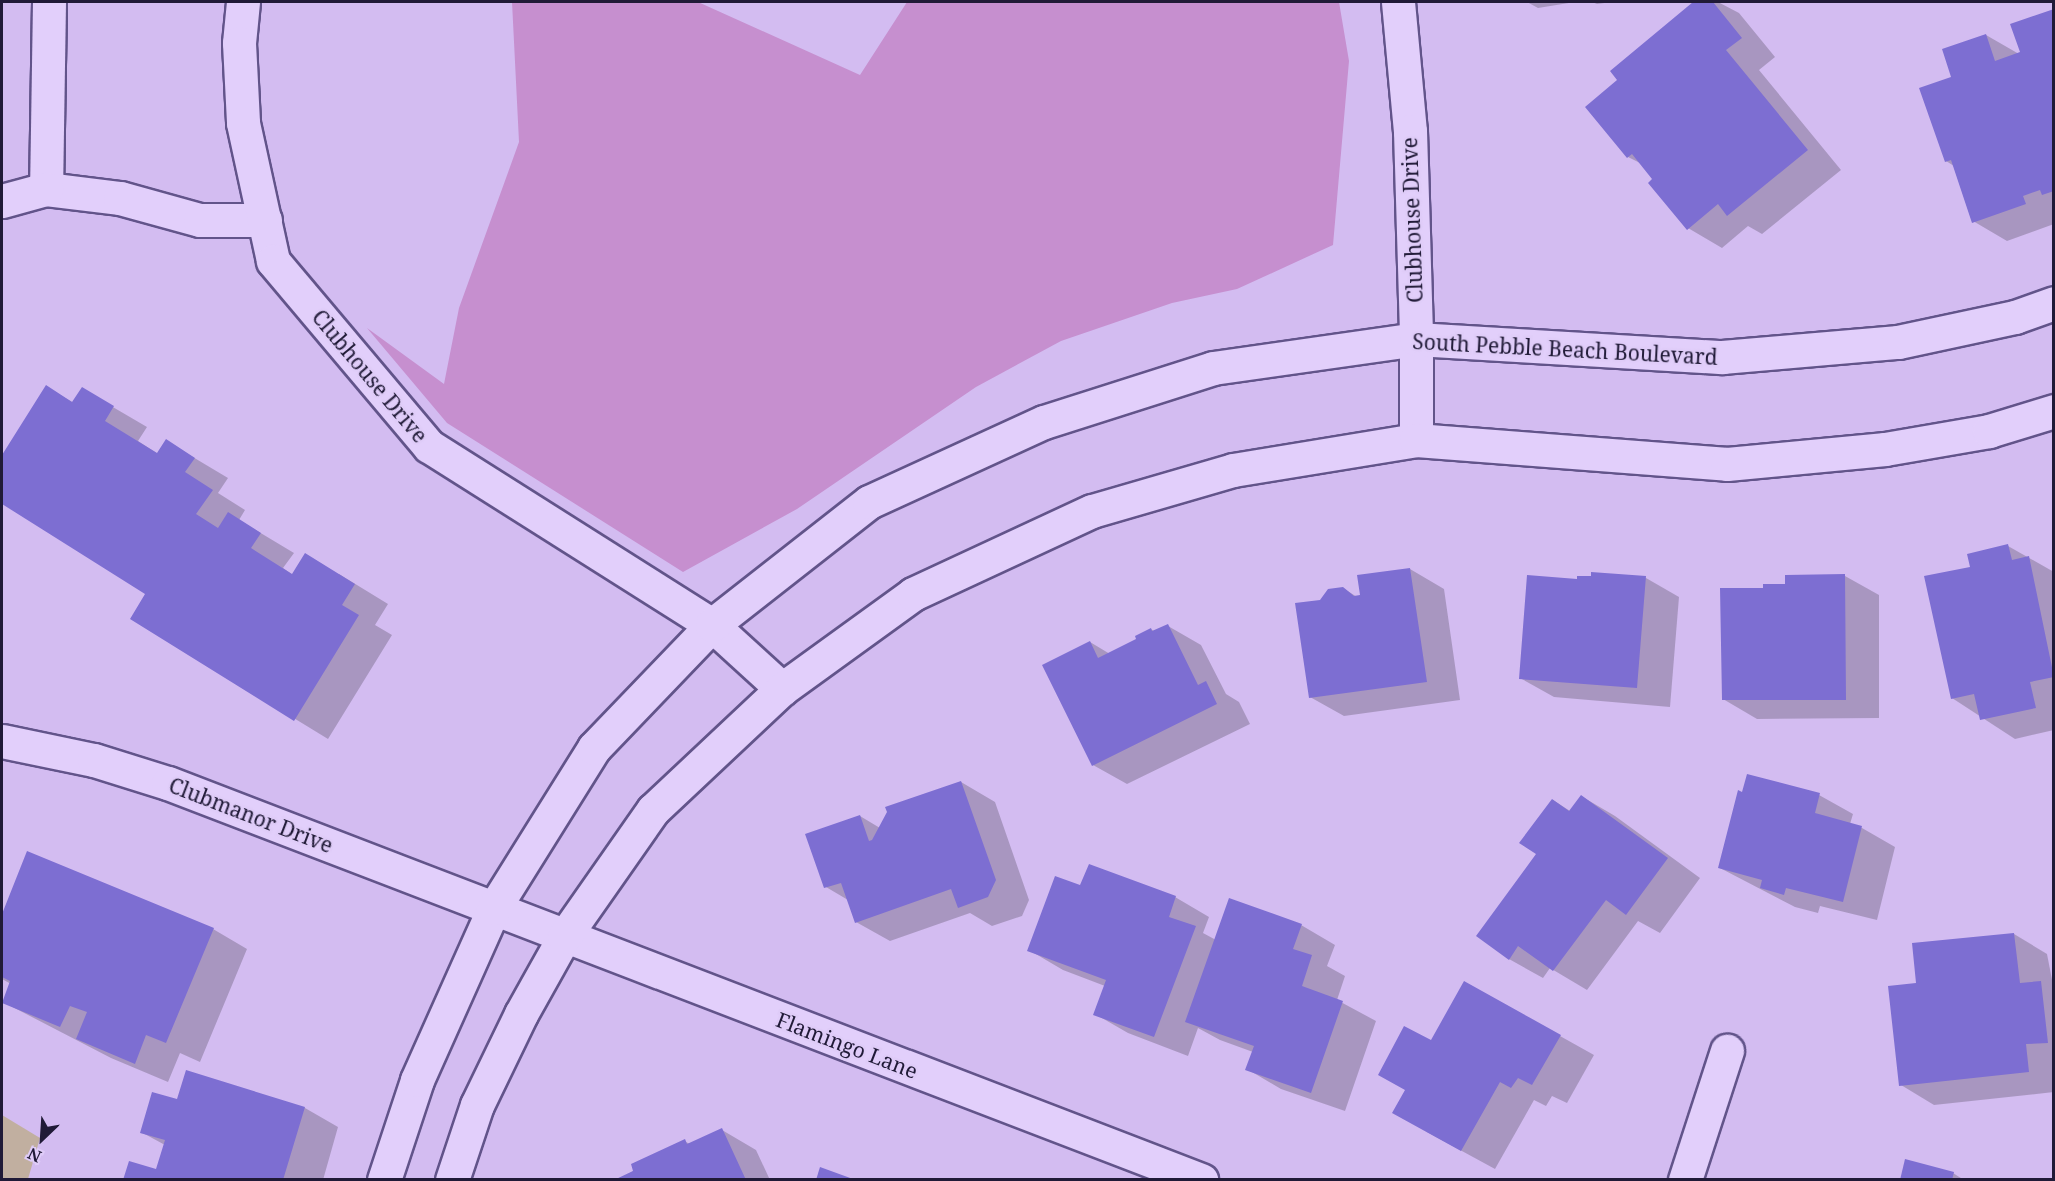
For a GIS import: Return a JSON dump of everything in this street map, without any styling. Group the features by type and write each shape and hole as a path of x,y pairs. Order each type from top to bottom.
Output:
{"street":[{"path":"46,189 50,2"},
{"name":"Clubhouse Drive","path":"243,2 239,43 243,123 273,261 429,446 712,625 782,688"},
{"name":"Clubhouse Drive","path":"1398,2 1410,131 1416,339 1416,440"},
{"path":"2,201 46,189 120,198 200,220 264,220"},
{"name":"South Pebble Beach Boulevard","path":"384,1179 417,1080 494,908 594,748 712,625 869,502 1044,422 1213,368 1416,339 1722,357 1898,342 2015,317 2054,303"},
{"path":"452,1179 477,1105 521,1014 564,937 653,810 782,688 913,594 1092,511 1233,470 1416,440 1727,464 1885,449 1989,431 2054,411"},
{"name":"Clubmanor Drive","path":"2,741 94,760 168,783 494,908"},
{"name":"Flamingo Lane","path":"494,908 564,937 1201,1179"},
{"path":"1684,1179 1726,1051"}],"shaded area":[{"path":"512,2 698,2 860,75 907,2 1339,2 1349,61 1333,245 1237,289 1172,303 1061,341 976,387 797,509 683,572 447,423 367,328 444,384 459,308 519,142"},
{"path":"2,1115 40,1138 28,1179 2,1179"}],"building":[{"path":"1693,2 1713,2 1742,38 1726,50 1808,150 1727,216 1718,204 1687,230 1648,183 1652,179 1632,154 1627,158 1585,107 1617,80 1610,71"},
{"path":"2054,9 2054,191 2042,195 2040,190 2023,196 2026,204 1972,223 1951,160 1945,162 1919,88 1951,77 1942,49 1986,34 1995,61 2020,52 2010,24"},
{"path":"46,385 72,402 82,387 114,406 105,421 157,453 166,439 195,458 185,472 213,490 196,514 218,528 228,512 261,533 251,548 292,574 305,553 355,584 342,605 359,615 294,721 130,619 145,594 2,504 2,455"},
{"path":"2008,544 2012,560 2029,556 2054,677 2030,682 2036,708 1980,720 1974,694 1951,699 1924,576 1970,567 1967,554"},
{"path":"1410,568 1427,682 1309,698 1295,603 1320,600 1328,589 1343,587 1354,596 1360,595 1357,575"},
{"path":"1591,572 1646,576 1637,688 1519,679 1527,575 1577,579 1577,576 1591,576"},
{"path":"1845,574 1846,700 1722,700 1720,588 1763,588 1763,584 1785,584 1785,575"},
{"path":"1168,624 1198,685 1206,681 1217,704 1092,766 1042,665 1090,641 1098,658 1136,639 1135,636 1151,628 1152,631"},
{"path":"1747,774 1820,793 1815,813 1862,826 1843,902 1786,888 1784,895 1760,888 1762,880 1718,868 1738,790 1742,792"},
{"path":"961,781 996,880 988,897 958,908 951,889 855,923 841,883 824,888 805,834 860,815 869,841 872,840 887,812 885,807"},
{"path":"1581,795 1668,858 1626,915 1606,900 1553,971 1518,946 1509,960 1476,936 1536,854 1519,843 1552,799 1569,811"},
{"path":"27,851 214,928 166,1043 146,1035 135,1064 76,1039 87,1012 70,1006 60,1027 2,1003 10,981 2,977 2,914"},
{"path":"1089,864 1176,896 1169,917 1196,926 1154,1037 1093,1015 1106,980 1027,951 1055,876 1080,885"},
{"path":"1229,898 1302,924 1293,949 1312,955 1302,986 1343,1001 1311,1093 1245,1070 1254,1046 1185,1022"},
{"path":"2014,933 2020,983 2041,981 2048,1043 2026,1044 2029,1072 1899,1086 1888,986 1916,983 1912,943"},
{"path":"1464,981 1561,1035 1532,1085 1518,1078 1511,1088 1500,1082 1461,1151 1392,1113 1405,1090 1378,1075 1404,1026 1431,1040"},
{"path":"186,1070 305,1107 283,1180 123,1180 129,1161 156,1169 165,1140 140,1133 152,1092 177,1099"},
{"path":"722,1128 746,1180 614,1180 633,1171 631,1164 685,1139 687,1144"},
{"path":"1905,1159 1954,1172 1952,1180 1900,1180"},
{"path":"820,1167 853,1179 853,1180 816,1180"}]}
